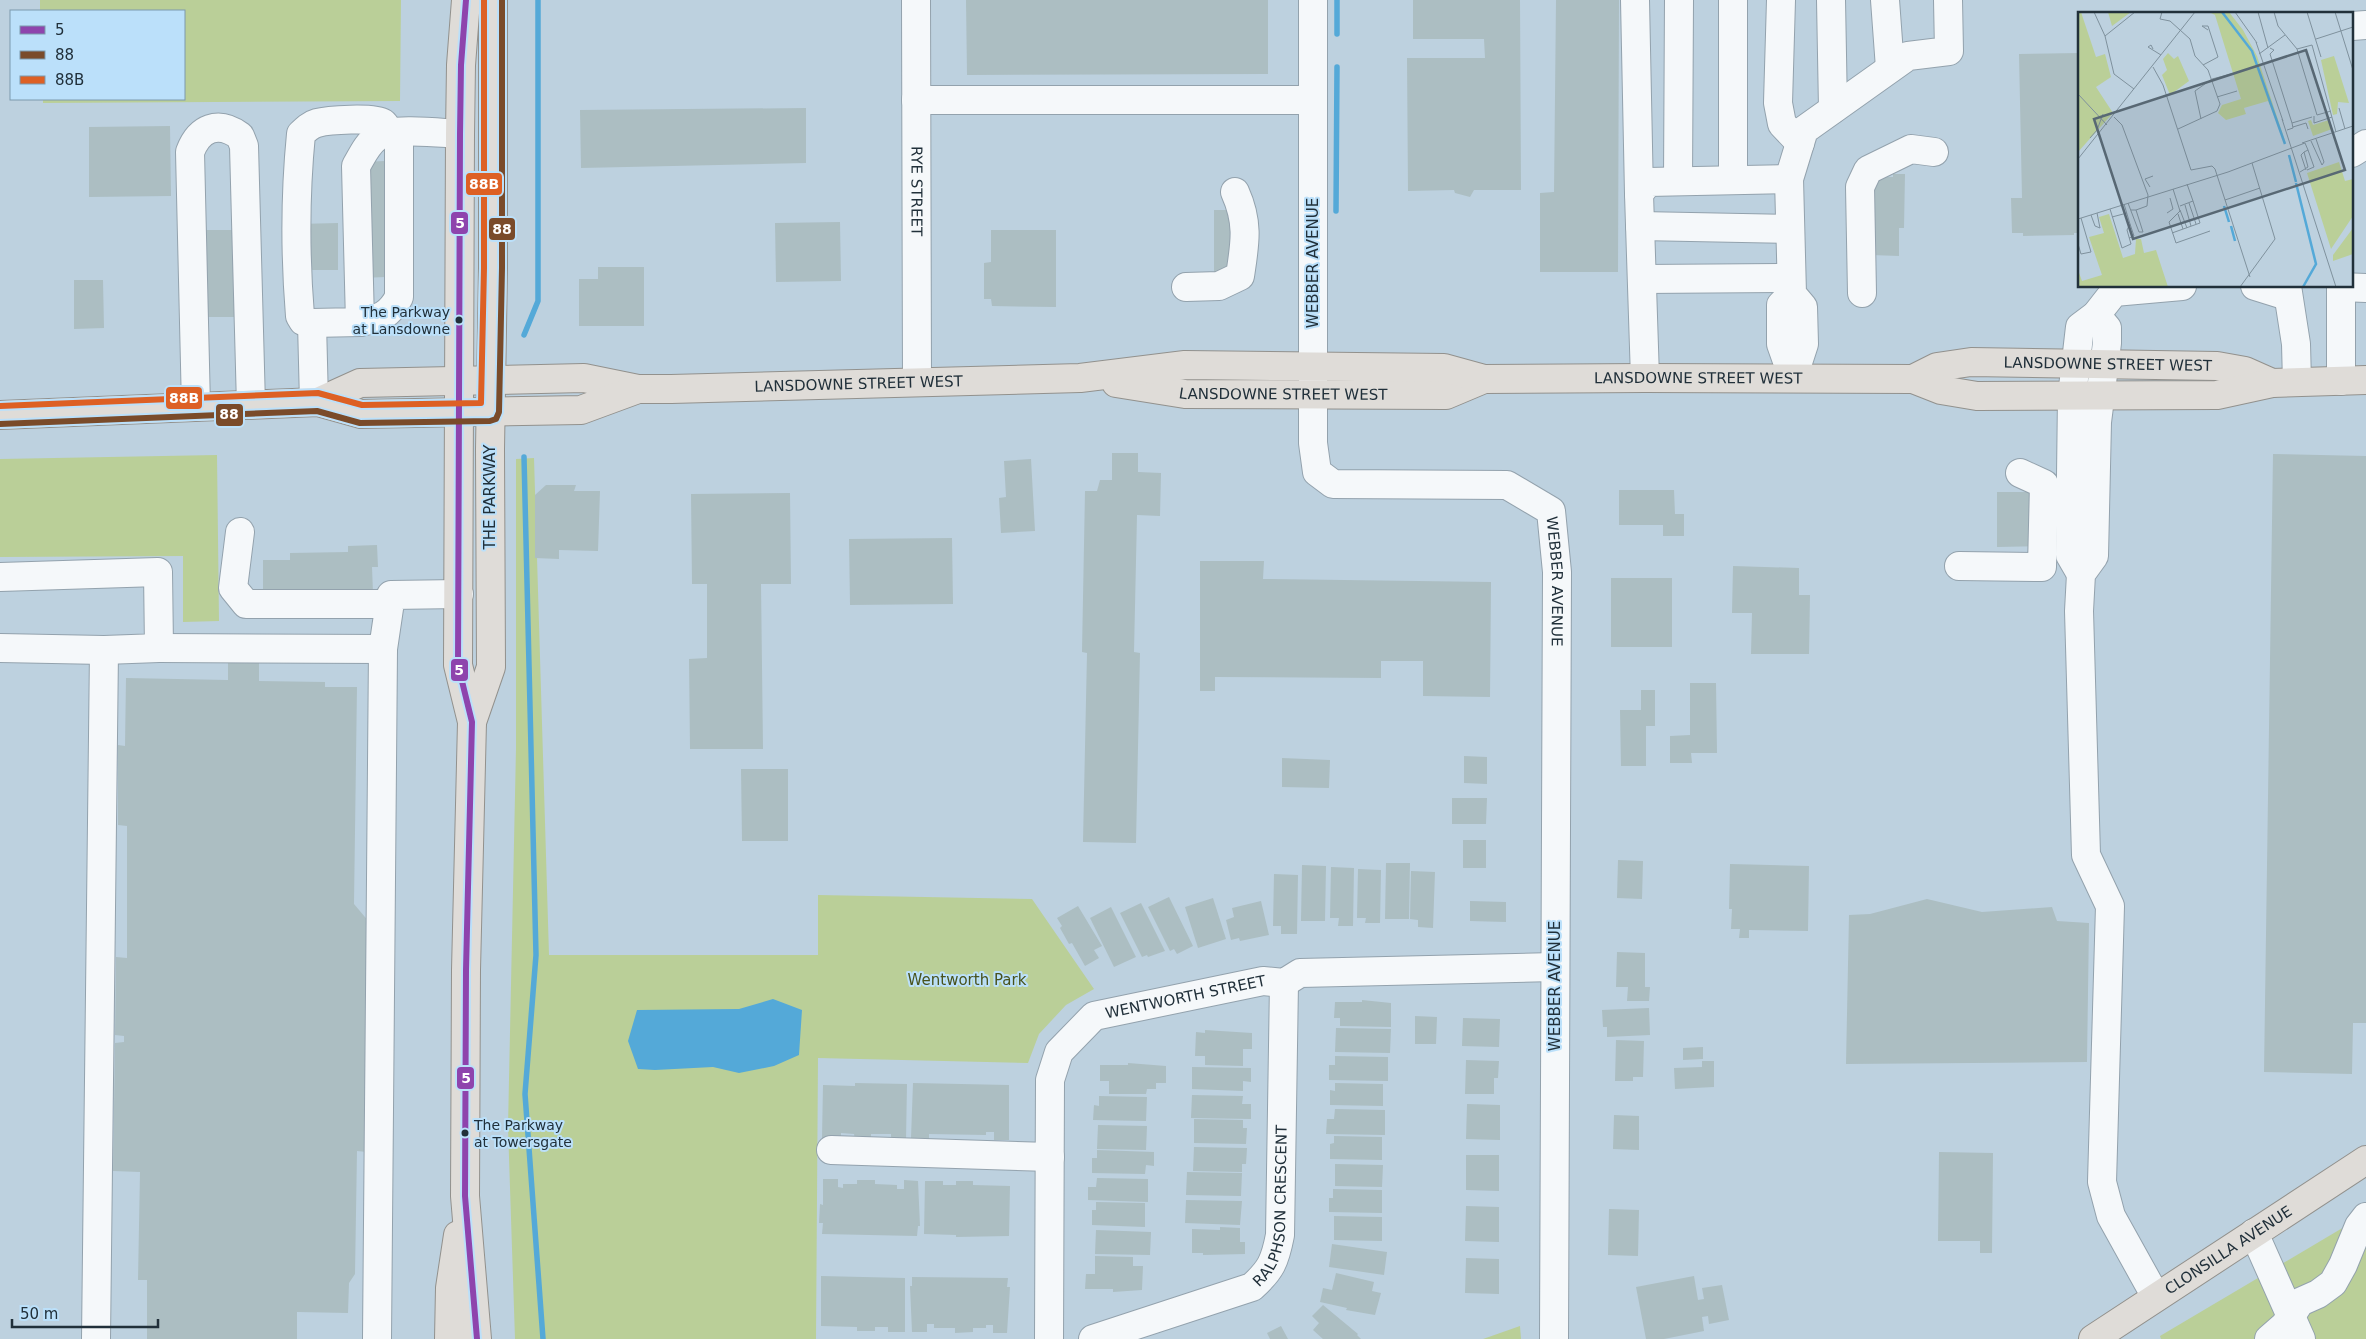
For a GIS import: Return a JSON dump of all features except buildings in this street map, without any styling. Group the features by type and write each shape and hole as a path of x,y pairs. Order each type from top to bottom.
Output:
{"main road":[{"name":"THE PARKWAY","path":"466,0 461,65 460,134 458,665 472,722 466,970 464,1196 477,1339"},
{"name":"THE PARKWAY","path":"472,722 491,667 492,0"},
{"name":"LANSDOWNE STREET WEST","path":"1913,379 1936,367 1971,362 2217,366 2284,382"},
{"name":"LANSDOWNE STREET WEST","path":"316,402 360,383 584,378 638,389 1080,378 1185,365 1444,368 1484,380 1645,378 1913,379 1941,390 1977,396 2217,395 2284,382 2353,380"},
{"name":"LANSDOWNE STREET WEST","path":"1080,378 1185,394 1446,395 1484,380"},
{"name":"LANSDOWNE STREET WEST","path":"0,415 316,402 361,414 580,410 638,389"},
{"name":"CLONSILLA AVENUE","path":"2093,1339 2366,1160"},
{"name":"THE PARKWAY","path":"449,1339 450,1288 464,1196"}],"street":[{"name":"RYE STREET","path":"916,0 917,382"},
{"name":"WEBBER AVENUE","path":"1313,0 1312,366 1313,443 1317,472 1333,484 1507,485 1551,511 1558,572 1554,967 1554,1339"},
{"path":"1635,0 1645,378"},
{"path":"1678,181 1679,0"},
{"path":"1733,0 1733,180"},
{"path":"1781,0 1778,103 1782,124 1800,143"},
{"path":"1831,0 1833,109"},
{"path":"1886,0 1890,68"},
{"path":"1793,378 1804,344 1803,307 1792,286 1789,178 1804,130 1908,56 1949,51 1948,0"},
{"path":"916,100 1313,100"},
{"path":"378,121 394,133 399,297 393,308 384,316 360,322 312,323 303,321 300,316 295,220 301,134 308,127 318,123 378,121"},
{"path":"196,407 190,152 194,141 202,132 212,128 223,128 233,131 240,136 244,146 251,405"},
{"path":"360,322 356,166 376,138 394,133 460,134"},
{"path":"2354,152 2366,144"},
{"path":"1862,293 1860,187 1868,170 1911,149 1934,152"},
{"path":"1639,194 1648,182 1789,178"},
{"path":"1186,287 1220,286 1240,276 1245,246 1244,212 1235,192"},
{"path":"1640,226 1789,228"},
{"path":"1643,279 1792,286"},
{"path":"2081,574 2070,555 2072,396 2080,327 2096,315 2114,292 2159,288"},
{"path":"2268,288 2287,291 2296,344 2284,382"},
{"path":"2350,288 2353,380"},
{"path":"2096,315 2107,328 2096,422 2094,556 2081,574 2079,611 2086,855 2110,906 2102,1182 2112,1216 2156,1297"},
{"path":"312,323 316,402"},
{"path":"1959,566 2042,567 2044,484 2020,474"},
{"path":"240,532 233,588 246,604 389,604"},
{"path":"0,577 158,572 159,648"},
{"path":"377,1339 383,649 390,595 459,594"},
{"path":"0,648 104,650 159,648 383,649"},
{"path":"96,1339 104,650"},
{"name":"WENTWORTH STREET","path":"1049,1339 1050,1080 1059,1052 1094,1016 1263,981 1284,982 1300,974 1554,967"},
{"name":"RALPHSON CRESCENT","path":"1093,1339 1252,1287 1268,1273 1276,1257 1280,1235 1284,982"},
{"path":"831,1150 1050,1157"},
{"path":"2296,1327 2300,1302 2318,1294 2333,1282 2343,1265 2359,1226 2366,1217"},
{"path":"2254,1233 2296,1327"},
{"path":"2269,1339 2285,1325 2296,1327"}],"green space":[{"path":"40,0 401,0 400,101 43,103 43,100 185,100 185,10 40,10"},
{"path":"217,455 219,621 183,622 183,556 0,557 0,459"},
{"name":"Wentworth Park","path":"534,458 549,955 818,955 818,895 1032,899 1094,989 1066,1005 1039,1034 1028,1063 818,1058 816,1339 515,1339 508,1127 516,748 516,459"},
{"path":"2366,1214 2366,1339 2161,1339 2160,1336"},
{"path":"1520,1326 1521,1339 1483,1339"}],"water":[{"path":"773,999 802,1010 799,1055 774,1066 739,1073 713,1067 638,1069 628,1041 637,1010 739,1009"}],"waterway":[{"path":"524,335 538,301 538,0"},
{"path":"1337,0 1337,34"},
{"path":"1336,211 1337,67"},
{"path":"524,457 536,955 525,1094 543,1339"}],"transit line":[{"name":"5","path":"466,0 461,65 460,134 458,665 472,722 466,970 465,1196 477,1339"},
{"name":"88B","path":"0,406 318,393 362,405 481,403 484,268 484,0"},
{"name":"88","path":"0,424 317,411 360,423 490,421 496,419 499,412 502,268 502,0"}],"place":[{"name":"The Parkway at Lansdowne","path":"459,320"},
{"name":"The Parkway at Towersgate","path":"465,1133"}]}
